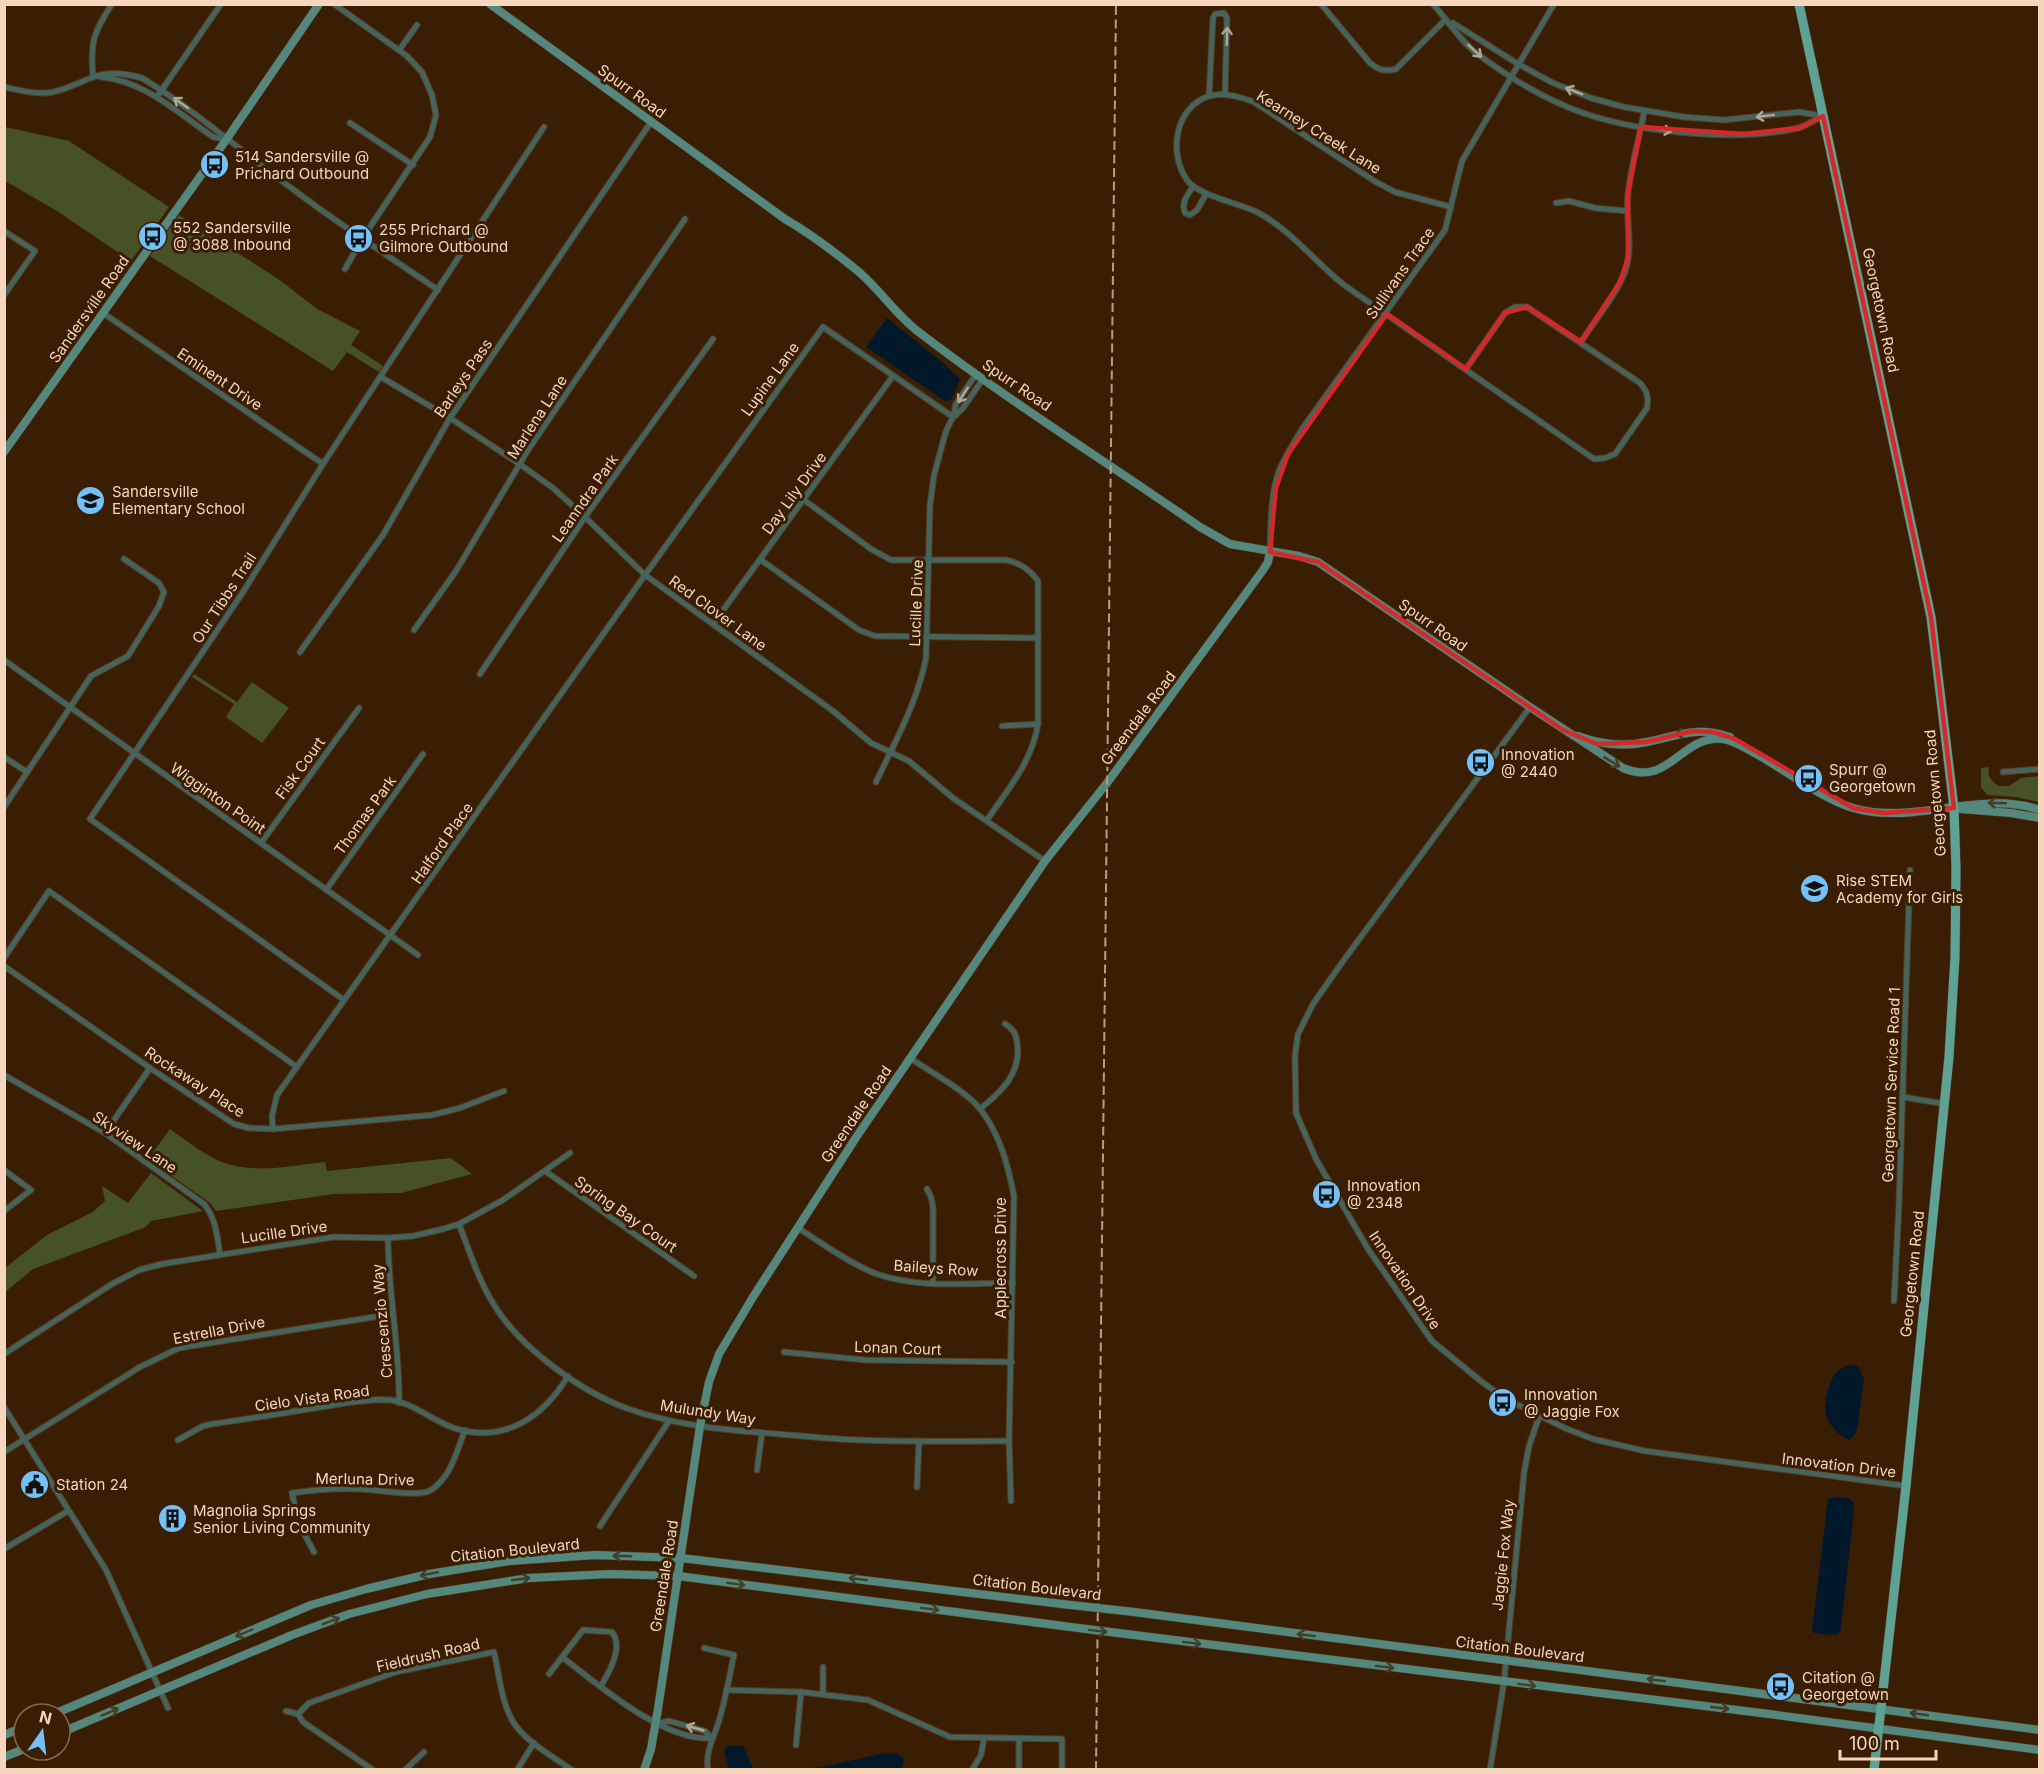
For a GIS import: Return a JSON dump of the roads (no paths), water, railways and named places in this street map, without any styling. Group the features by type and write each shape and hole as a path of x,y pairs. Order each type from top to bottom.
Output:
{"main road":[{"name":"Sandersville Road","path":"4,452 226,140 319,4"},
{"name":"Spurr Road","path":"490,4 859,272 903,320 980,377 1215,536 1230,544 1299,556 1318,562 1563,730 1605,758 1632,772 1647,773 1664,768 1691,747 1712,740 1724,739 1757,754"},
{"name":"Georgetown Road","path":"1799,4 1931,617 1954,808 1955,957 1945,1104 1874,1770"},
{"name":"Greendale Road","path":"644,1770 655,1724 700,1426 709,1382 719,1354 798,1228 910,1058 1045,861 1107,783 1194,666 1263,570 1270,552"},
{"name":"Spurr Road","path":"1563,730 1598,744 1614,745 1646,742 1693,731 1713,732 1735,739 1828,796 1853,808 1884,813 1911,813 1982,803 1998,803 2040,810"},
{"name":"Spurr Road","path":"1954,808 2040,818"},
{"name":"Citation Boulevard","path":"72,1706 311,1605 366,1589 429,1574 510,1561 595,1555 681,1558 1134,1612 2040,1730"},
{"name":"Citation Boulevard","path":"72,1728 350,1614 427,1594 529,1578 611,1574 678,1576 2040,1750"}],"street":[{"path":"93,77 92,46 98,26 112,4"},
{"path":"157,97 221,4"},
{"path":"334,4 400,49 422,72 432,95 436,115 430,137 345,269"},
{"path":"1321,4 1378,70 1396,69 1446,19"},
{"path":"1433,4 1476,53 1510,77 1547,97 1587,114 1641,127 1676,132 1729,134 1800,128 1823,116"},
{"name":"Sullivans Trace","path":"1270,552 1275,488 1279,472 1288,453 1302,429 1387,314 1445,230 1462,161 1554,4"},
{"path":"1225,94 1227,18 1224,13 1220,12 1213,18 1209,96 1192,106 1178,127 1176,148 1179,168 1193,187 1246,208 1278,225 1296,239 1327,271 1387,314 1594,459 1615,454 1647,408 1649,399 1640,382 1527,307 1520,305 1505,313 1466,369"},
{"path":"1446,19 1553,83 1591,98 1644,112 1728,120 1799,112 1823,116"},
{"path":"400,49 417,25"},
{"path":"4,87 48,93 93,77 114,73 142,78 213,126 226,140 296,192 438,290"},
{"path":"93,77 111,78 147,90 213,137 226,140"},
{"name":"Kearney Creek Lane","path":"1209,96 1225,94 1254,102 1376,182 1395,192 1451,207"},
{"path":"1581,342 1626,270 1629,239 1628,192 1644,112"},
{"path":"1728,120 1729,134"},
{"name":"Barleys Pass","path":"300,652 383,536 450,418 651,122"},
{"path":"350,123 413,165"},
{"name":"Our Tibbs Trail","path":"344,1000 90,819 243,592 323,464 544,127"},
{"path":"1193,187 1184,200 1185,213 1190,215 1197,210 1206,194"},
{"path":"1556,203 1569,201 1595,208 1627,211"},
{"name":"Marlena Lane","path":"414,630 456,571 528,450 685,219"},
{"path":"4,231 35,251 4,295"},
{"name":"Eminent Drive","path":"103,314 323,464"},
{"name":"Lupine Lane","path":"645,575 823,327 953,417"},
{"name":"Leanndra Park","path":"480,674 585,517 712,339"},
{"name":"Day Lily Drive","path":"713,624 893,376"},
{"name":"Red Clover Lane","path":"381,377 450,418 521,465 585,517 645,575 833,711 871,743 909,761 953,798 1045,861"},
{"name":"Lucille Drive","path":"876,782 921,681 926,658 930,506 934,476 946,431 957,404 980,377"},
{"path":"804,500 891,560 1006,560 1030,570 1038,581 1038,724 1035,741 1029,757 987,820"},
{"path":"4,807 91,676 128,656 159,606 164,592 159,583 124,559"},
{"path":"760,560 859,630 875,636 1038,638"},
{"name":"Halford Place","path":"273,1129 272,1116 277,1095 645,575"},
{"name":"Wigginton Point","path":"4,660 418,955"},
{"name":"Innovation Drive","path":"1530,707 1313,1004 1298,1034 1294,1055 1296,1113 1316,1159 1368,1249 1432,1341 1506,1399 1593,1439 1645,1451 1906,1486"},
{"name":"Fisk Court","path":"261,843 359,708"},
{"path":"1002,726 1038,724"},
{"name":"Thomas Park","path":"326,890 423,754"},
{"path":"4,757 27,772"},
{"path":"2003,772 2040,769"},
{"name":"Georgetown Service Road 1","path":"1894,1301 1910,870"},
{"path":"4,958 49,891 297,1067"},
{"name":"Rockaway Place","path":"4,966 234,1124 249,1128 273,1129 432,1115 460,1108 504,1091"},
{"path":"980,1109 1000,1093 1016,1067 1019,1052 1016,1034 1005,1024"},
{"name":"Applecross Drive","path":"910,1058 966,1096 980,1109 999,1140 1011,1179 1014,1196 1009,1442 1011,1501"},
{"path":"105,1134 150,1068"},
{"name":"Skyview Lane","path":"4,1075 105,1134 204,1204 216,1224 220,1254"},
{"path":"1903,1097 1945,1104"},
{"name":"Lucille Drive","path":"4,1354 112,1284 138,1270 220,1254 334,1237 413,1236 459,1224 504,1200 570,1153"},
{"path":"4,1170 31,1190 4,1211"},
{"name":"Spring Bay Court","path":"545,1171 694,1276"},
{"path":"927,1189 933,1207 933,1283"},
{"name":"Mulundy Way","path":"459,1224 484,1287 498,1311 519,1337 568,1376 625,1408 700,1426 762,1433 858,1440 1009,1442"},
{"name":"Baileys Row","path":"798,1228 859,1266 904,1281 1013,1283"},
{"name":"Crescenzio Way","path":"388,1238 399,1365 399,1402"},
{"name":"Estrella Drive","path":"4,1452 140,1367 179,1348 393,1314"},
{"name":"Lonan Court","path":"784,1352 865,1360 1012,1362"},
{"name":"Cielo Vista Road","path":"178,1440 203,1426 212,1424 364,1401 390,1400 411,1406 457,1429 479,1432 500,1431 520,1425 548,1405 568,1376"},
{"path":"4,1407 106,1570 168,1708"},
{"name":"Jaggie Fox Way","path":"1490,1770 1504,1682 1524,1473 1529,1446 1539,1416"},
{"path":"600,1526 669,1420"},
{"name":"Merluna Drive","path":"314,1552 298,1522 292,1493 355,1489 406,1494 429,1492 452,1466 465,1430"},
{"path":"757,1470 762,1433"},
{"path":"917,1487 919,1441"},
{"path":"4,1549 68,1511"},
{"path":"549,1674 583,1630 612,1632 617,1643 612,1667 602,1686"},
{"path":"704,1648 734,1655 718,1726 712,1738 707,1760 708,1770"},
{"name":"Fieldrush Road","path":"298,1714 309,1703 396,1672 494,1652 504,1698 512,1720 534,1743 572,1770"},
{"path":"562,1657 655,1724 702,1739 712,1738"},
{"path":"823,1667 823,1694"},
{"path":"726,1690 801,1692 868,1700 950,1737 1062,1739 1062,1770"},
{"path":"796,1745 801,1692"},
{"path":"286,1711 298,1714 303,1722 373,1770"},
{"path":"972,1770 981,1755 984,1738"},
{"path":"1019,1738 1019,1770"},
{"path":"517,1770 534,1743"},
{"path":"405,1770 424,1752"}],"water":[{"path":"887,318 960,379 951,400 945,401 866,347"},
{"path":"1849,1365 1858,1366 1864,1380 1857,1429 1849,1440 1834,1429 1825,1409 1827,1393 1833,1378 1839,1370"},
{"path":"1837,1497 1850,1499 1853,1502 1854,1511 1841,1627 1840,1632 1836,1635 1812,1631 1828,1499"},
{"path":"728,1746 743,1746 753,1769 729,1769 724,1750"},
{"path":"885,1753 898,1754 904,1760 902,1769 805,1769 827,1766"}],"railway":[{"path":"1096,1770 1116,4"}],"place":[{"name":"514 Sandersville @ Prichard Outbound","path":"214,165"},
{"name":"552 Sandersville @ 3088 Inbound","path":"152,236"},
{"name":"255 Prichard @ Gilmore Outbound","path":"358,238"},
{"name":"Sandersville Elementary School","path":"91,500"},
{"name":"Innovation @ 2440","path":"1480,763"},
{"name":"Spurr @ Georgetown","path":"1808,778"},
{"name":"Rise STEM Academy for Girls","path":"1815,889"},
{"name":"Innovation @ 2348","path":"1326,1194"},
{"name":"Innovation @ Jaggie Fox","path":"1503,1403"},
{"name":"Station 24","path":"35,1484"},
{"name":"Magnolia Springs Senior Living Community","path":"172,1519"},
{"name":"Citation @ Georgetown","path":"1781,1686"}]}
